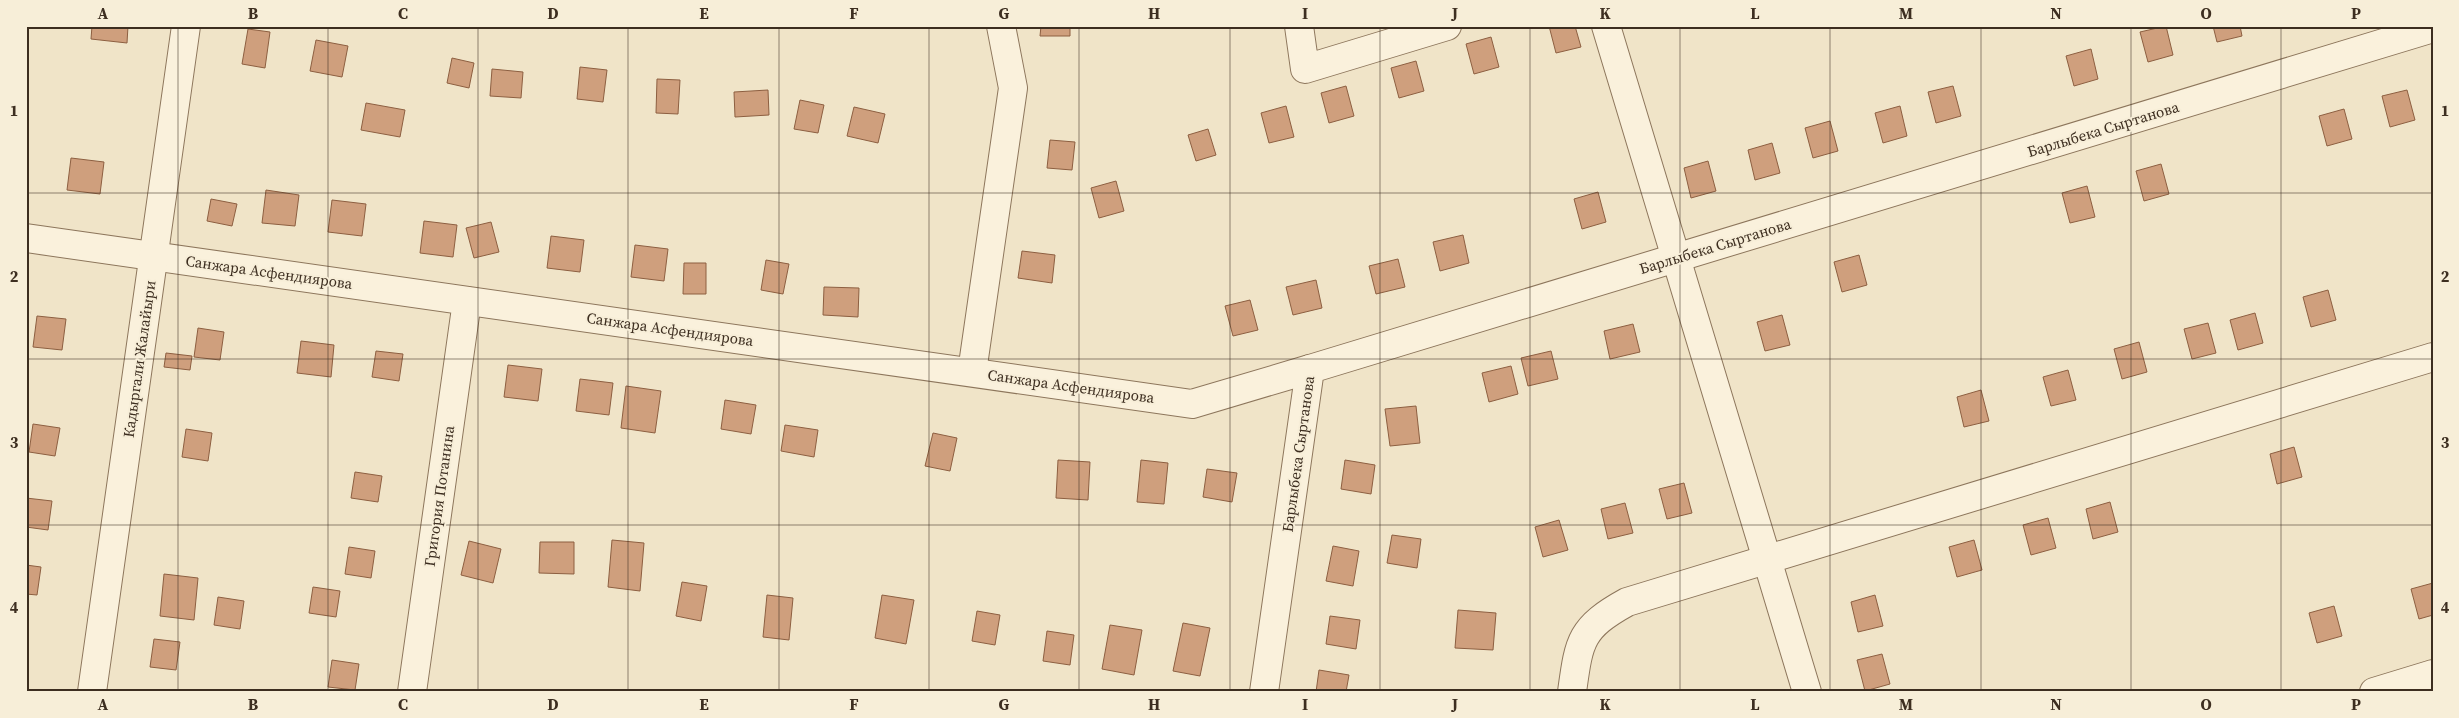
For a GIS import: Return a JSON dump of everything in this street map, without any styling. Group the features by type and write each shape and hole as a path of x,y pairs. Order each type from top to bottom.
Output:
{"street":[{"name":"Кадыргали Жалайыри","path":"92,692 186,26"},
{"path":"972,372 1013,88 1001,26"},
{"path":"1299,26 1305,68 1447,26"},
{"path":"1606,26 1807,692"},
{"name":"Барлыбека Сыртанова","path":"1264,692 1310,369 2433,28"},
{"name":"Санжара Асфендиярова","path":"26,238 1192,404 1310,369"},
{"name":"Григория Потанина","path":"412,692 467,301"},
{"path":"1572,692 1578,648 1588,630 1603,615 1627,602 2433,357"},
{"path":"2374,692 2433,674"}],"building":[{"path":"92,26 128,26 127,43 91,39"},
{"path":"1041,26 1070,26 1070,36 1040,36"},
{"path":"1549,26 1575,26 1581,47 1556,53"},
{"path":"2166,26 2173,55 2148,62 2140,32"},
{"path":"2213,26 2240,26 2242,36 2217,42"},
{"path":"248,29 270,32 265,68 242,64"},
{"path":"1491,37 1499,67 1474,74 1466,44"},
{"path":"316,40 348,46 342,77 310,71"},
{"path":"2091,49 2098,79 2074,86 2066,56"},
{"path":"452,58 474,63 469,88 447,83"},
{"path":"1416,61 1424,91 1399,98 1391,68"},
{"path":"580,67 607,70 603,102 577,99"},
{"path":"492,69 523,72 521,98 490,96"},
{"path":"657,79 680,80 678,114 656,113"},
{"path":"1346,86 1354,116 1329,123 1321,93"},
{"path":"1953,86 1961,116 1936,123 1928,92"},
{"path":"768,90 769,115 735,117 734,92"},
{"path":"2407,90 2415,120 2390,127 2382,96"},
{"path":"800,100 824,105 818,133 794,129"},
{"path":"366,103 405,110 400,137 361,130"},
{"path":"1286,106 1294,137 1269,143 1261,113"},
{"path":"1900,106 1907,136 1883,143 1875,113"},
{"path":"854,107 885,114 878,143 847,136"},
{"path":"2344,109 2352,139 2327,146 2319,116"},
{"path":"1830,121 1838,151 1813,158 1805,128"},
{"path":"1208,129 1216,155 1196,161 1188,135"},
{"path":"1050,140 1075,142 1072,170 1047,168"},
{"path":"1772,143 1780,173 1755,180 1748,150"},
{"path":"71,158 104,162 100,194 67,190"},
{"path":"1708,161 1716,191 1691,198 1684,168"},
{"path":"2161,164 2169,194 2144,201 2136,171"},
{"path":"1116,181 1124,211 1099,218 1091,188"},
{"path":"2087,186 2095,217 2070,223 2062,193"},
{"path":"266,190 299,195 295,226 262,223"},
{"path":"1598,192 1606,222 1582,229 1574,199"},
{"path":"211,199 237,204 232,226 207,221"},
{"path":"332,200 366,204 362,236 328,232"},
{"path":"424,221 457,225 453,257 420,253"},
{"path":"491,222 499,252 474,258 466,228"},
{"path":"1463,235 1469,263 1440,271 1433,242"},
{"path":"551,236 584,240 580,272 547,268"},
{"path":"635,245 668,249 664,281 631,277"},
{"path":"1022,251 1055,255 1052,283 1018,278"},
{"path":"1859,255 1867,285 1842,292 1834,262"},
{"path":"1398,259 1405,287 1376,294 1369,266"},
{"path":"766,260 789,264 783,294 761,290"},
{"path":"684,263 706,263 706,294 683,294"},
{"path":"1316,280 1322,308 1293,315 1286,287"},
{"path":"824,287 859,288 858,317 823,315"},
{"path":"2328,290 2336,320 2311,327 2303,297"},
{"path":"1250,300 1258,330 1233,336 1225,306"},
{"path":"2255,313 2263,343 2238,350 2230,320"},
{"path":"1782,315 1790,345 1765,351 1757,322"},
{"path":"37,316 66,319 62,350 33,347"},
{"path":"2208,323 2216,353 2192,359 2184,329"},
{"path":"1633,324 1640,352 1610,359 1604,331"},
{"path":"198,328 224,332 220,360 194,357"},
{"path":"301,341 334,345 331,377 297,373"},
{"path":"2139,342 2147,372 2122,379 2114,349"},
{"path":"376,351 403,354 399,381 372,377"},
{"path":"1551,351 1558,379 1528,386 1521,358"},
{"path":"166,353 192,356 190,370 164,367"},
{"path":"508,365 542,369 538,401 504,397"},
{"path":"1511,366 1518,394 1489,402 1482,373"},
{"path":"2068,370 2076,400 2051,406 2043,377"},
{"path":"580,379 613,383 609,415 576,411"},
{"path":"626,386 661,391 655,433 621,428"},
{"path":"1981,390 1989,421 1964,427 1957,397"},
{"path":"725,400 756,405 751,434 721,429"},
{"path":"1416,406 1420,443 1390,446 1385,409"},
{"path":"33,424 60,428 55,456 29,452"},
{"path":"785,425 818,430 814,457 781,451"},
{"path":"186,429 212,433 208,461 182,457"},
{"path":"933,433 957,438 950,471 925,466"},
{"path":"2294,447 2302,477 2277,484 2270,454"},
{"path":"1058,460 1090,462 1088,500 1056,498"},
{"path":"1141,460 1168,463 1164,504 1137,502"},
{"path":"1345,460 1375,465 1371,494 1341,489"},
{"path":"1207,469 1237,473 1232,502 1203,497"},
{"path":"355,472 382,476 378,502 351,498"},
{"path":"1684,483 1692,513 1667,519 1659,489"},
{"path":"26,498 52,501 48,530 26,527"},
{"path":"2110,502 2118,532 2093,539 2086,509"},
{"path":"1625,503 1633,533 1608,539 1601,509"},
{"path":"2048,518 2056,548 2031,555 2023,525"},
{"path":"1559,520 1568,550 1543,557 1535,527"},
{"path":"1392,535 1421,539 1417,568 1387,563"},
{"path":"612,540 644,543 640,591 608,587"},
{"path":"1974,540 1982,570 1957,577 1949,547"},
{"path":"469,541 501,549 493,583 461,575"},
{"path":"540,542 574,542 574,574 539,573"},
{"path":"1333,546 1359,551 1353,586 1326,581"},
{"path":"349,547 375,551 371,578 345,574"},
{"path":"26,565 41,567 37,595 26,594"},
{"path":"164,574 198,578 194,620 160,616"},
{"path":"682,582 707,586 701,621 676,616"},
{"path":"2433,583 2433,615 2419,619 2411,589"},
{"path":"313,587 340,591 336,617 309,613"},
{"path":"767,595 793,598 789,640 763,637"},
{"path":"882,595 914,600 906,644 875,638"},
{"path":"1875,595 1883,626 1858,632 1851,602"},
{"path":"218,597 244,601 240,629 214,625"},
{"path":"2334,606 2342,636 2317,643 2309,613"},
{"path":"1458,610 1496,613 1493,650 1455,648"},
{"path":"977,611 1000,615 995,645 972,641"},
{"path":"1330,616 1360,620 1356,649 1326,644"},
{"path":"1183,623 1210,628 1200,676 1173,671"},
{"path":"1110,625 1142,630 1134,675 1102,669"},
{"path":"1047,631 1074,635 1070,665 1043,661"},
{"path":"154,639 180,642 176,670 150,667"},
{"path":"1882,654 1890,684 1865,691 1857,660"},
{"path":"332,660 359,664 355,690 328,687"},
{"path":"1319,670 1349,675 1346,692 1316,692"}]}
